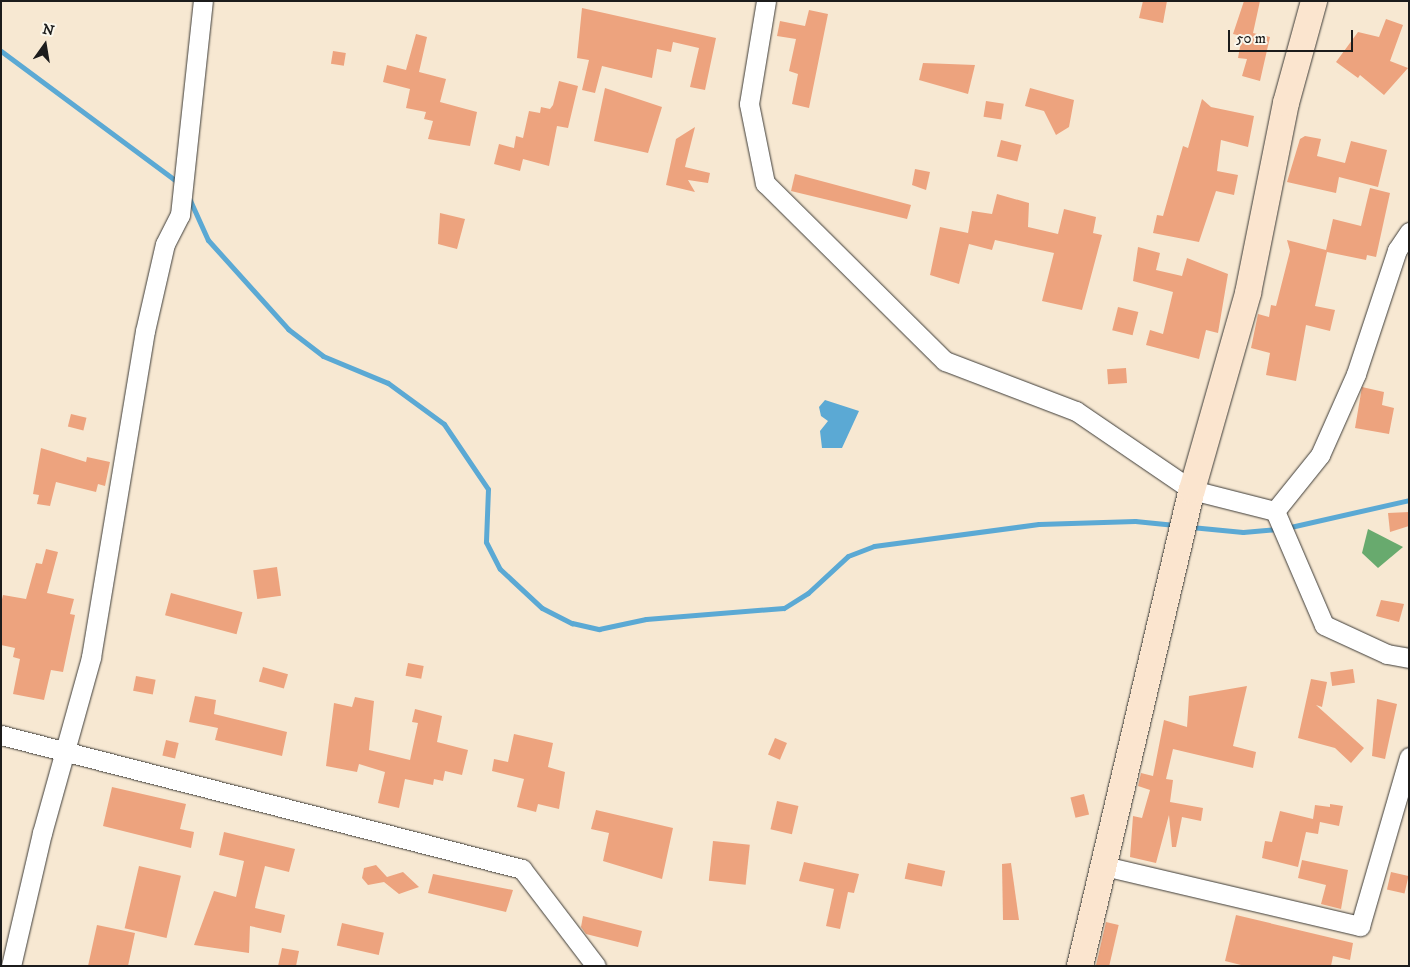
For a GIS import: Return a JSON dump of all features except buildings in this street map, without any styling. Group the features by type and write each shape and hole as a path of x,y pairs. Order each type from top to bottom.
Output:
{"street":[{"path":"11,966 65,751 91,657 145,331 165,244 180,215 203,1"},
{"path":"766,1 749,104 765,183 945,361 1076,411 1192,490 1275,511"},
{"path":"1080,966 1192,490 1248,293 1286,103 1314,1"},
{"path":"1275,511 1320,456 1356,374 1397,250 1409,232"},
{"path":"1275,511 1324,625 1387,654 1409,658"},
{"path":"1,735 522,869 596,966"},
{"path":"1104,866 1360,926 1402,791 1409,757"}],"green space":[{"path":"1368,529 1403,547 1378,568 1362,553"}],"water":[{"path":"825,400 859,411 842,448 822,448 820,431 828,421 821,416 819,407"}],"waterway":[{"path":"1,51 179,183"},
{"path":"189,198 208,240 288,329 323,356 388,383 444,424 488,489 486,542 500,569 542,608 572,623 599,629 646,619 784,608 808,593 848,556 874,546 1039,524 1135,521 1175,525"},
{"path":"1286,528 1409,500"},
{"path":"1191,527 1243,532 1277,529"}]}
